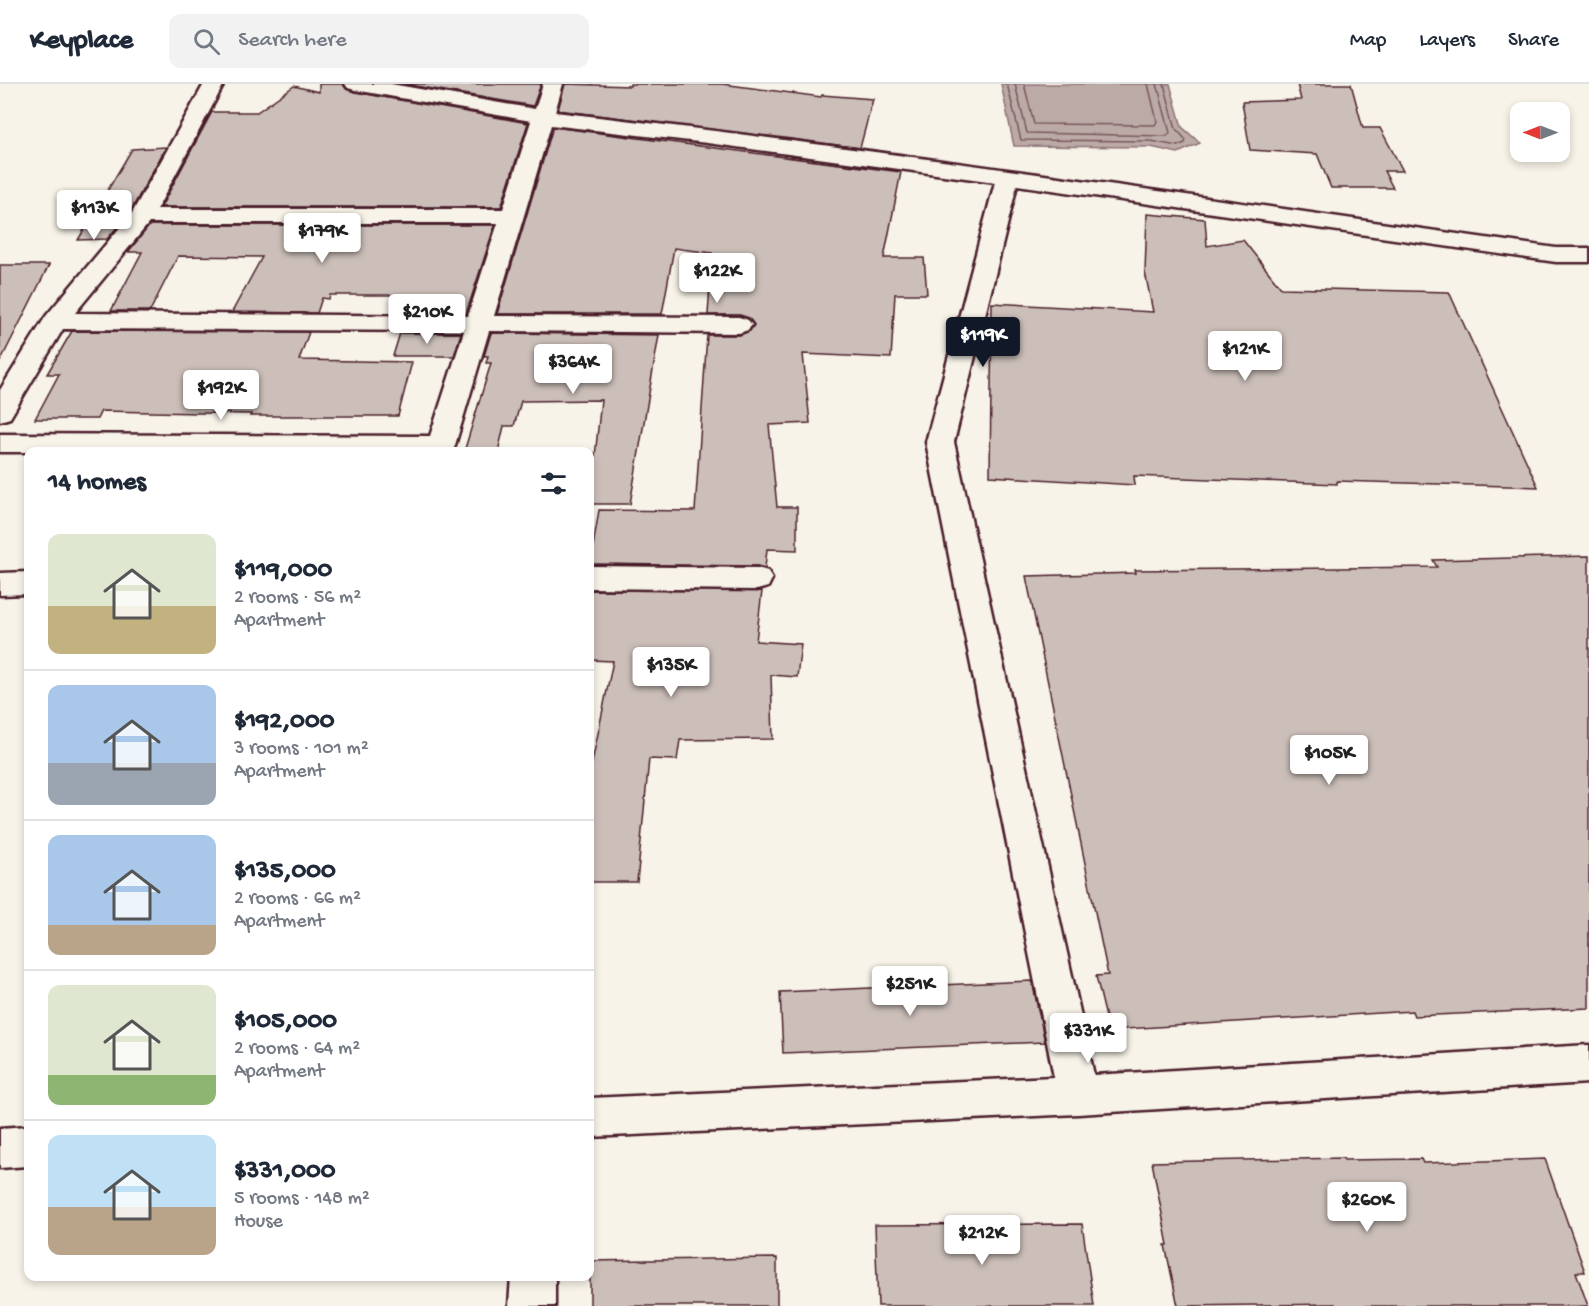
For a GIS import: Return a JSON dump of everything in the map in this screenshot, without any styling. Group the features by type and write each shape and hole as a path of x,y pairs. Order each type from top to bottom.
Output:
{"street":[{"path":"0,412 55,321 142,216 214,84"},
{"path":"355,84 542,117 707,136 1556,255 1589,255"},
{"path":"440,447 553,84"},
{"path":"1008,177 940,442 1078,1095"},
{"path":"142,216 513,216"},
{"path":"55,321 740,325"},
{"path":"0,442 367,447"},
{"path":"594,577 757,579"},
{"path":"0,584 24,583"},
{"path":"594,1118 1078,1095 1589,1064"},
{"path":"0,1148 24,1146"},
{"path":"532,1306 533,1281"}],"water":[{"path":"1001,84 1170,84 1182,127 1200,143 1178,153 1151,147 1014,146"}],"building":[{"path":"319,84 343,84 346,89 355,92 528,123 501,207 161,207 212,112 257,112 294,86 319,92"},
{"path":"404,84 541,84 533,106"},
{"path":"565,84 630,86 630,84 722,84 821,97 822,95 873,99 860,148 558,110"},
{"path":"1297,84 1351,84 1363,128 1380,128 1403,171 1384,171 1393,188 1331,188 1317,154 1250,150 1242,102 1301,100"},
{"path":"553,127 901,172 884,258 924,258 927,294 895,294 891,358 803,354 810,423 769,425 777,507 797,507 797,550 767,549 765,568 757,566 594,564 594,540 599,510 695,511 707,335 740,335 750,331 754,325 749,318 740,315 708,315 712,253 674,248 662,314 497,314"},
{"path":"166,147 130,212 107,239 78,240 132,149"},
{"path":"1147,214 1205,219 1207,246 1243,240 1281,288 1449,292 1538,487 1337,481 1337,484 1134,476 1135,485 990,476 992,303 1153,312 1145,272"},
{"path":"150,225 495,225 466,314 406,313 412,295 330,295 329,299 322,298 317,313 232,312 262,257 178,256 150,311 111,311 142,252 128,252"},
{"path":"0,265 49,265 0,362"},
{"path":"72,331 309,332 299,360 412,362 398,416 250,416 251,414 101,411 97,419 35,419 59,374 47,374"},
{"path":"400,333 461,333 454,356 393,356"},
{"path":"491,333 659,335 630,504 594,504 594,466 601,400 521,401 514,426 504,426 499,447 466,447 491,363 486,363 488,356 484,356"},
{"path":"1589,556 1589,1008 1414,1016 1412,1011 1109,1030 1096,976 1108,975 1026,576 1136,573 1135,570 1437,567 1433,560"},
{"path":"594,590 762,591 756,641 801,644 797,677 771,675 773,739 680,740 677,760 649,759 637,882 594,882 594,753 613,661 594,660"},
{"path":"1032,981 1045,1042 783,1053 780,992"},
{"path":"1343,1158 1344,1160 1421,1159 1423,1163 1545,1159 1585,1272 1576,1272 1588,1306 1335,1306 1335,1304 1178,1306 1165,1245 1168,1245 1152,1162"},
{"path":"1082,1224 1094,1306 878,1306 875,1225"},
{"path":"777,1258 777,1306 590,1306 590,1281 594,1281 594,1261"}]}
